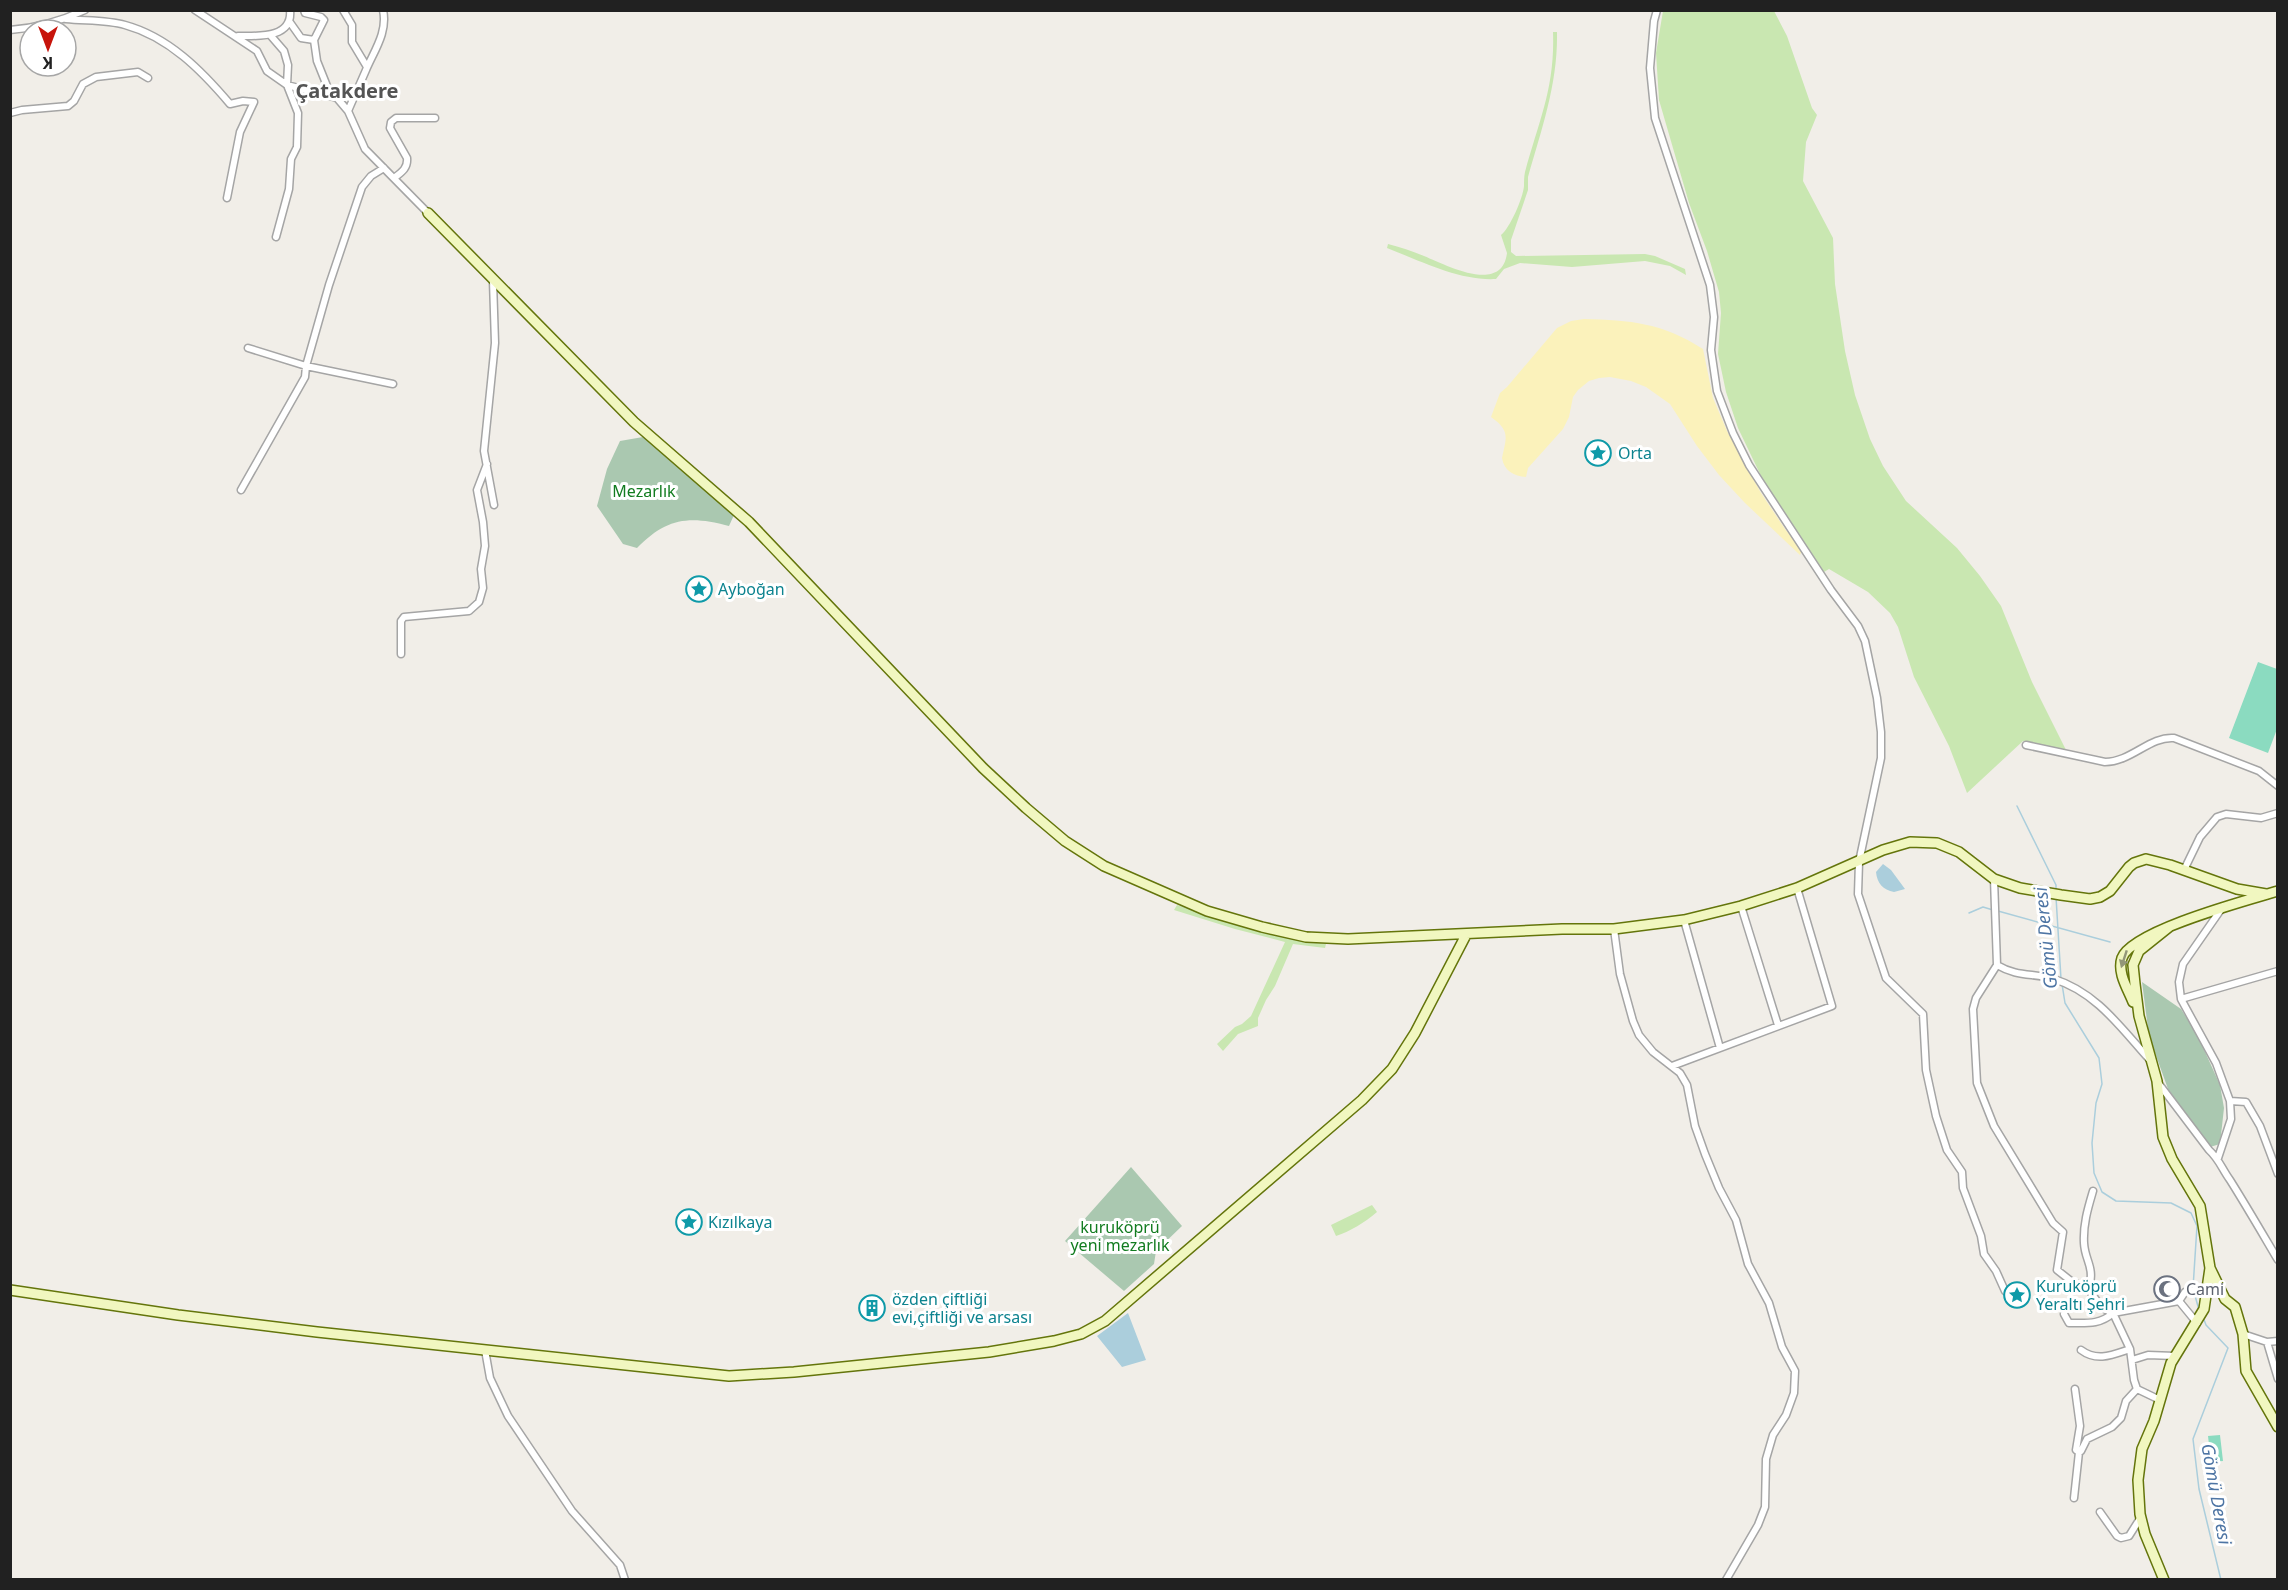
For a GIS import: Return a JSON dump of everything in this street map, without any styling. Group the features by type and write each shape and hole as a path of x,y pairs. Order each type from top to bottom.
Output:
{"street":[{"path":"68,18 85,10"},
{"path":"195,10 206,14 257,51 267,71 287,85 337,98 348,111 365,149 634,422 748,522 983,768 1065,841 1104,867 1154,890 1207,911 1306,937 1348,939 1562,929 1614,929 1684,920 1741,906 1797,888 1883,850 1910,842 1937,843 1959,852 1994,879 2020,888 2061,896 2090,899 2100,897 2110,891 2129,867 2140,860 2153,861 2184,870 2237,889 2266,894"},
{"path":"237,36 271,36 286,26 290,10"},
{"path":"304,10 305,13 324,20 314,40 317,61 331,96"},
{"path":"343,10 352,25 352,42 367,67"},
{"path":"348,111 377,49 385,19 383,10"},
{"path":"1657,10 1650,68 1655,118 1710,285 1714,317 1710,350 1717,391 1733,433 1749,465 1768,497 1858,626 1865,641 1877,698 1881,758 1859,862 1858,894 1886,978 1923,1014 1926,1070 1936,1116 1947,1150 1962,1172 1963,1188 1981,1236 1984,1254 1996,1271 2005,1291"},
{"path":"78,20 125,25 157,37 195,66 230,104 243,100 254,102 240,132 227,198"},
{"path":"289,21 301,38 314,40"},
{"path":"271,36 284,51 288,65 287,85 298,113 297,147 291,159 289,189 276,237"},
{"path":"10,113 68,106 74,101 83,84 96,77 138,72 148,78"},
{"path":"394,178 405,169 408,162 390,128 391,122 396,118 435,118"},
{"path":"241,490 305,377 306,366 329,285 362,187 371,176 384,168"},
{"path":"493,280 495,344 484,451 494,505"},
{"path":"248,348 306,366 393,384"},
{"path":"401,654 401,621 404,617 469,611 479,602 483,588 481,569 485,546 477,490 486,464"},
{"path":"2026,745 2114,762 2159,739 2174,738 2259,771 2277,786"},
{"path":"2184,870 2200,837 2217,817 2226,814 2261,818 2277,813"},
{"path":"1994,879 1997,965 1976,998 1973,1009 1977,1083 1994,1126 2054,1223 2063,1232 2057,1270 2071,1281 2089,1290 2102,1308 2113,1312 2179,1300 2185,1292 2203,1287"},
{"path":"1672,1066 1832,1006 1797,888"},
{"path":"2277,891 2169,927 2144,946 2135,957 2133,964 2139,1016 2157,1081 2163,1137 2172,1159 2200,1206 2210,1268 2225,1299 2235,1307 2243,1334 2246,1371 2277,1426"},
{"path":"1741,906 1778,1025"},
{"path":"2218,1158 2231,1119 2230,1101 2216,1063 2181,999 2179,982 2183,964 2223,908"},
{"path":"1684,920 1720,1048"},
{"path":"1614,929 1620,974 1633,1021 1639,1035 1653,1052 1680,1073 1688,1085 1695,1126 1705,1154 1736,1220 1748,1264 1769,1303 1782,1347 1795,1371 1794,1393 1786,1415 1773,1435 1766,1459 1765,1507 1758,1526 1726,1580"},
{"path":"10,1290 297,1330 729,1376 794,1372 989,1352 1054,1341 1081,1334 1105,1321 1362,1100 1392,1069 1415,1034 1466,934"},
{"path":"1997,965 2009,972 2053,978 2069,985 2104,1007 2150,1060"},
{"path":"2181,999 2277,970"},
{"path":"2157,1081 2209,1150 2218,1158 2277,1260"},
{"path":"2230,1101 2246,1102 2260,1126 2277,1174"},
{"path":"2089,1290 2091,1265 2084,1245 2085,1219 2093,1191"},
{"path":"2164,1580 2145,1534 2141,1517 2138,1480 2142,1449 2171,1363 2204,1309 2203,1287 2210,1268"},
{"path":"2179,1300 2197,1323"},
{"path":"2064,1314 2068,1323 2095,1323 2105,1320 2113,1312"},
{"path":"2113,1312 2130,1349 2137,1389 2160,1400"},
{"path":"2243,1334 2267,1342 2277,1341"},
{"path":"2267,1342 2277,1379"},
{"path":"2081,1350 2089,1356 2108,1356 2130,1349"},
{"path":"485,1350 490,1378 508,1416 572,1511 620,1565 625,1580"},
{"path":"2132,1360 2148,1355 2175,1356"},
{"path":"2074,1498 2079,1452 2076,1450 2080,1426 2075,1389"},
{"path":"2079,1452 2087,1439 2107,1430 2121,1418 2126,1401 2137,1389"},
{"path":"2100,1512 2117,1536 2121,1538 2129,1536 2141,1517"}],"green space":[{"path":"1663,11 1774,11 1787,36 1812,108 1817,115 1806,142 1803,181 1833,238 1835,284 1845,351 1855,395 1870,439 1883,466 1906,501 1957,548 2001,606 2032,682 2066,750 2023,741 1967,793 1949,746 1914,677 1898,627 1890,613 1868,592 1829,569 1824,572 1761,476 1738,428 1726,392 1718,354 1721,313 1719,292 1689,203 1659,100 1656,53"},
{"path":"1553,32 1557,32 1557,51 1552,87 1528,177 1528,190 1511,240 1511,252 1516,256 1645,254 1685,269 1686,275 1670,266 1645,261 1572,267 1520,263 1504,269 1496,279 1482,279 1440,269 1387,248 1388,244 1397,246 1472,274 1484,275 1495,272 1503,266 1507,253 1501,235 1512,220 1523,191 1525,172 1549,87"},
{"name":"Mezarlık","path":"643,437 734,515 729,526 690,520 658,530 637,548 623,544 597,506 607,469 620,441"},
{"path":"2258,662 2277,669 2277,729 2268,753 2229,738"},
{"path":"1177,905 1286,936 1326,944 1325,948 1293,944 1258,1018 1258,1026 1238,1034 1223,1051 1217,1044 1251,1016 1285,942 1174,910"},
{"path":"2142,982 2181,1009 2197,1034 2220,1085 2224,1108 2220,1144 2210,1147 2168,1089 2149,1036"},
{"name":"kuruköprü yeni mezarlık","path":"1131,1167 1182,1226 1156,1251 1154,1264 1124,1291 1065,1241"},
{"path":"1372,1205 1377,1212 1347,1232 1336,1236 1331,1225"},
{"path":"2220,1435 2223,1461 2211,1462 2208,1436"}],"sand":[{"path":"1616,320 1660,328 1703,349 1713,398 1727,431 1761,493 1802,550 1800,555 1719,475 1670,404 1646,387 1631,381 1610,377 1589,381 1573,397 1569,417 1563,429 1528,468 1526,477 1514,474 1507,469 1502,458 1506,435 1502,426 1491,417 1500,393 1557,328 1571,321"}],"water":[{"path":"1883,864 1891,870 1905,889 1894,892 1881,885 1876,872"},
{"path":"1128,1313 1146,1360 1122,1367 1097,1336"}],"waterway":[{"name":"Gömü Deresi","path":"2017,806 2056,889"},
{"name":"Gömü Deresi","path":"2056,897 2061,979"},
{"path":"1969,913 1983,907 1993,910"},
{"name":"Gömü Deresi","path":"1998,911 2110,942"},
{"name":"Gömü Deresi","path":"2062,984 2065,1003 2099,1058 2102,1084 2096,1103 2092,1143 2094,1173 2102,1192 2116,1201 2171,1203 2191,1213 2197,1226 2193,1288"},
{"name":"Gömü Deresi","path":"2194,1292 2199,1310"},
{"name":"Gömü Deresi","path":"2203,1317 2206,1325 2228,1348 2193,1439 2199,1489 2221,1580"}],"place":[{"name":"Orta","path":"1598,453"},
{"name":"Ayboğan","path":"699,589"},
{"name":"Kızılkaya","path":"689,1222"},
{"name":"Cami","path":"2167,1289"},
{"name":"Kuruköprü Yeraltı Şehri","path":"2017,1295"},
{"name":"özden çiftliği evi,çiftliği ve arsası","path":"872,1308"}],"district":[{"name":"Çatakdere","path":"347,91"}]}
